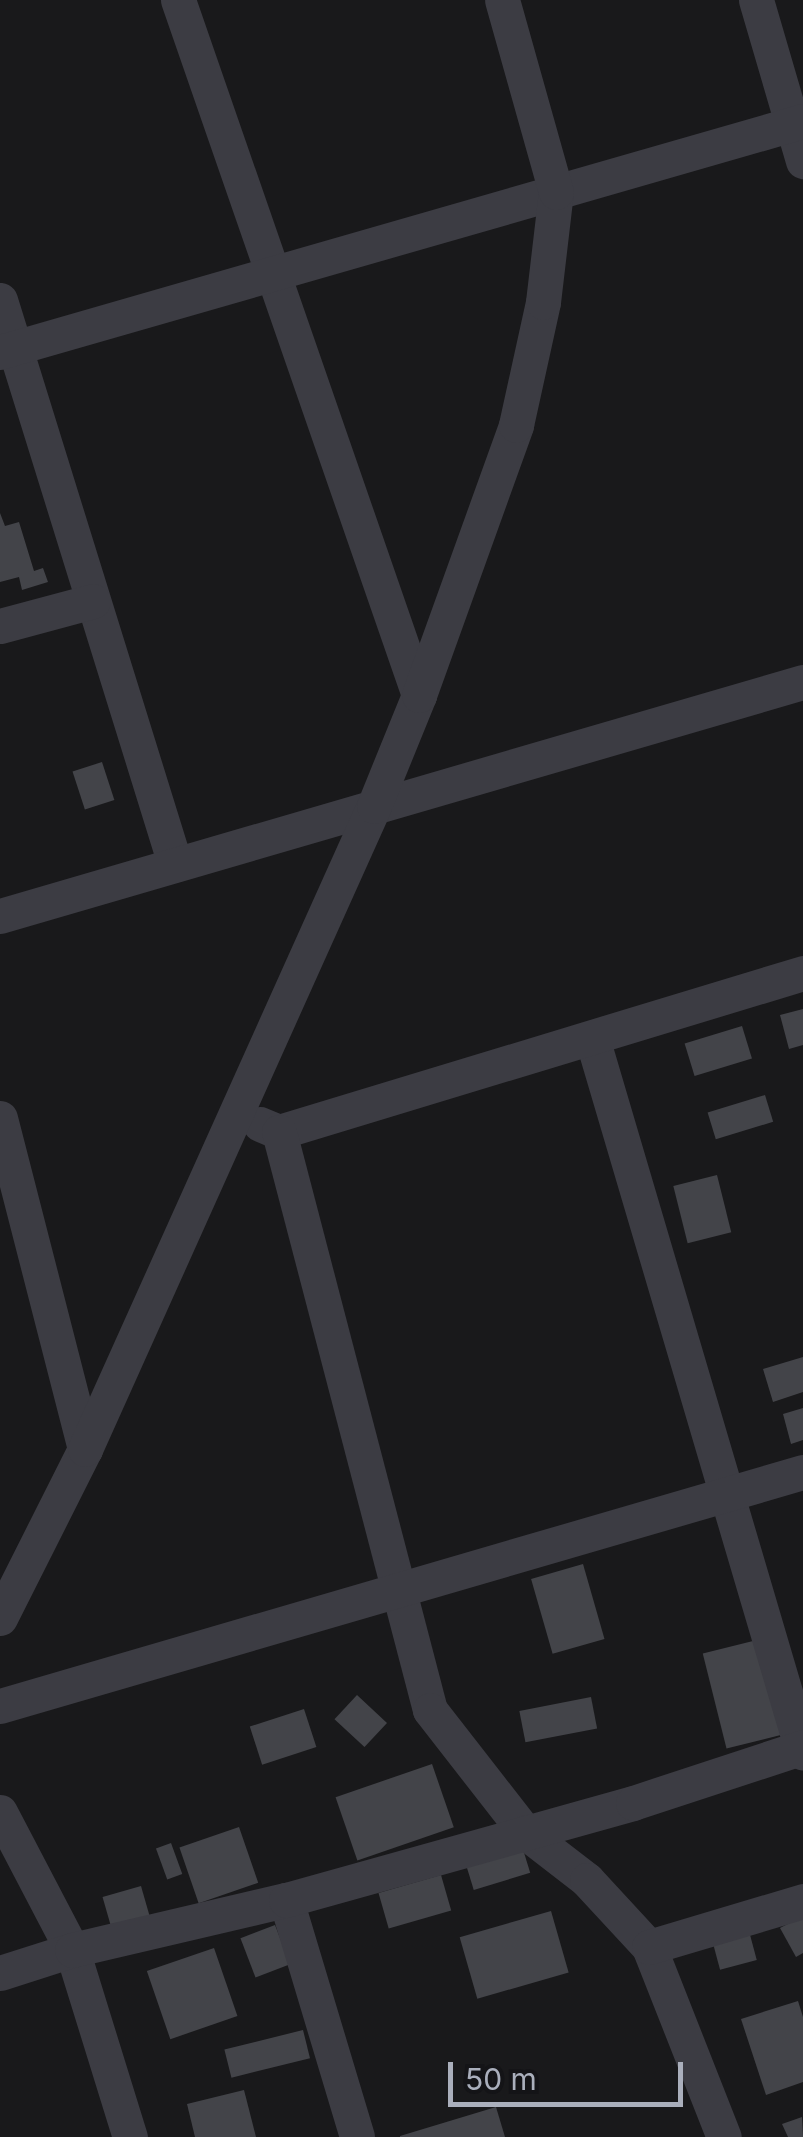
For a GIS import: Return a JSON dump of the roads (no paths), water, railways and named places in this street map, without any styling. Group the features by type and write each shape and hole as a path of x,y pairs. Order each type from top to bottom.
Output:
{"street":[{"path":"178,0 419,695"},
{"path":"4,1603 85,1449 239,1114 374,806 419,695 516,425 543,302 556,192 502,0"},
{"path":"756,0 798,123 803,161"},
{"path":"7,350 798,123"},
{"path":"0,300 7,350 93,601 175,864"},
{"path":"0,626 93,601"},
{"path":"0,916 803,682"},
{"path":"239,1114 279,1132 803,974"},
{"path":"0,1973 72,1950 286,1900 802,1749 592,1038"},
{"path":"279,1132 396,1593 430,1710 524,1832 587,1880 649,1947 724,2137"},
{"path":"3,1138 85,1449"},
{"path":"0,1706 803,1472"},
{"path":"0,1812 72,1950 130,2137"},
{"path":"286,1900 357,2137"},
{"path":"649,1947 803,1901"}]}
